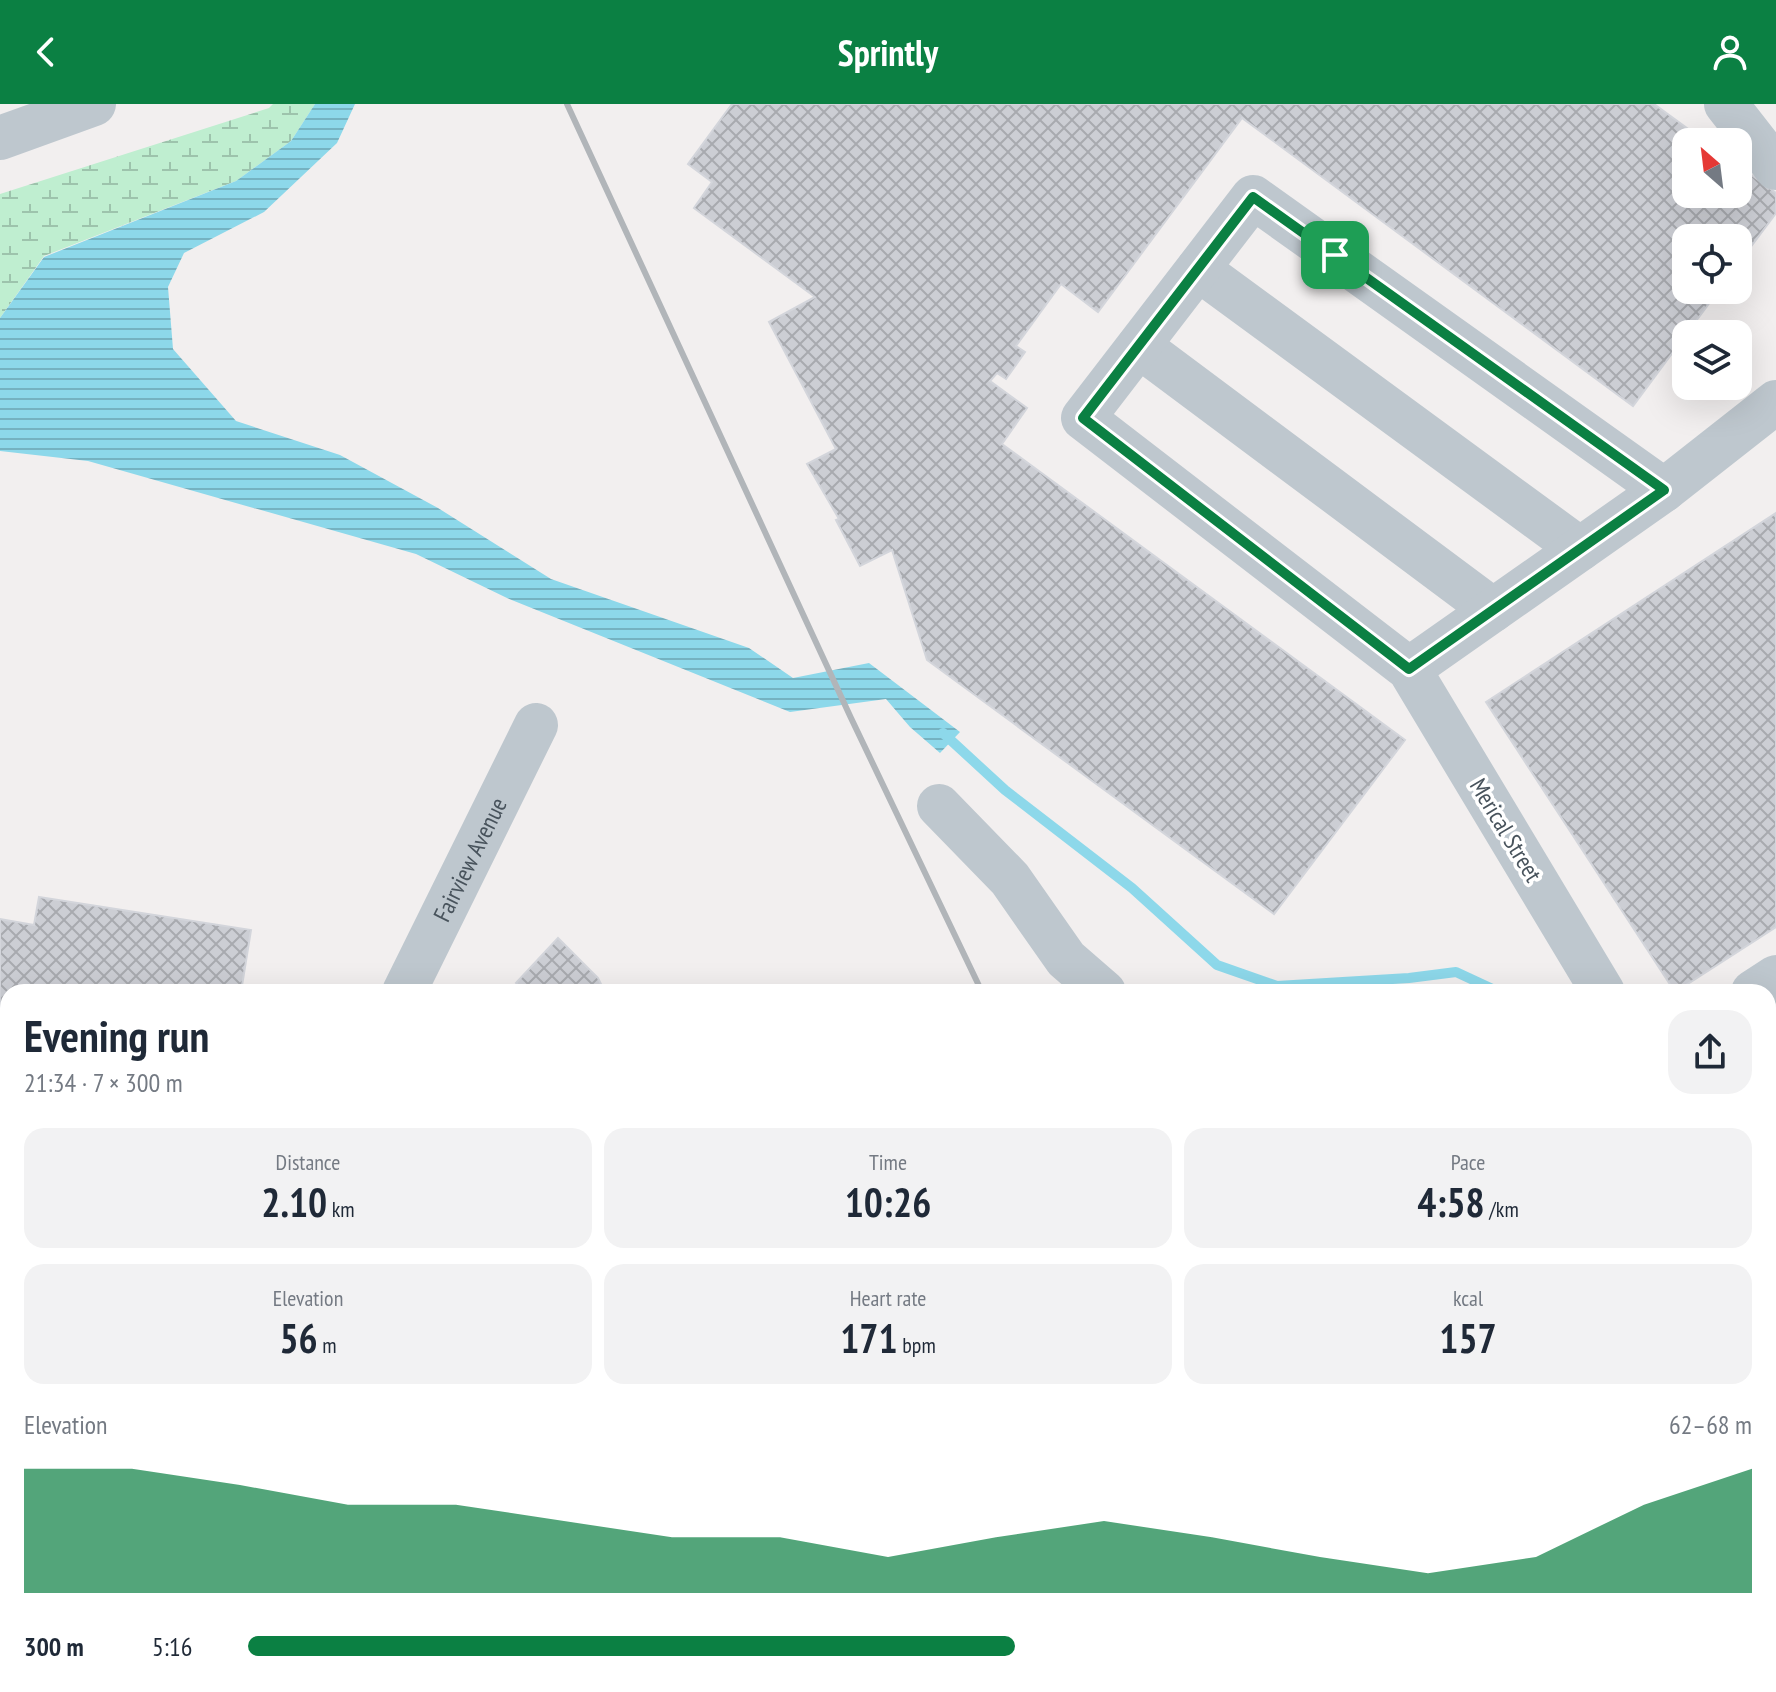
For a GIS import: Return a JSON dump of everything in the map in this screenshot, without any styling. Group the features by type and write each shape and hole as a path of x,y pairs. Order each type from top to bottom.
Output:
{"street":[{"path":"0,138 94,104"},
{"path":"1726,104 1776,168"},
{"path":"1664,490 1253,197 1083,418 1409,669 1664,490 1776,402"},
{"path":"1198,269 1580,549"},
{"path":"1139,346 1493,610"},
{"name":"Merical Street","path":"1409,669 1598,984"},
{"name":"Fairview Avenue","path":"408,984 536,725"},
{"path":"939,806 1010,879 1066,959 1095,984"}],"green space":[{"path":"273,104 315,104 291,141 236,181 44,256 0,318 0,194 269,108"}],"water":[{"path":"315,104 355,104 337,143 264,212 184,253 168,287 173,349 236,421 340,455 438,508 551,579 749,648 793,678 869,663 960,732 940,753 910,727 886,699 790,712 507,598 416,554 88,461 0,451 0,318 44,257 236,181 291,141"}],"building":[{"path":"732,104 1654,104 1687,128 1672,128 1672,208 1752,208 1752,175 1776,193 1776,213 1752,245 1752,224 1672,224 1672,304 1709,304 1697,320 1672,320 1672,353 1633,406 1242,118 1098,312 1061,284 1016,346 1025,352 1006,379 997,373 990,381 1027,408 1002,444 1405,740 1274,914 927,660 892,550 860,566 836,520 839,519 807,464 836,449 769,322 815,297 694,208 712,182 688,164"},
{"path":"1776,513 1776,927 1687,984 1670,984 1486,702"},
{"path":"39,897 251,930 242,984 0,984 0,919 34,925"},
{"path":"558,938 601,984 517,984"}],"waterway":[{"path":"943,733 1005,790 1132,888 1217,965 1271,984"},
{"path":"1310,984 1456,972 1482,984"}],"railway":[{"path":"567,104 851,718 978,984"}],"route":[{"path":"1253,197 1335,255 1664,490 1409,669 1083,418 1253,197"}]}
